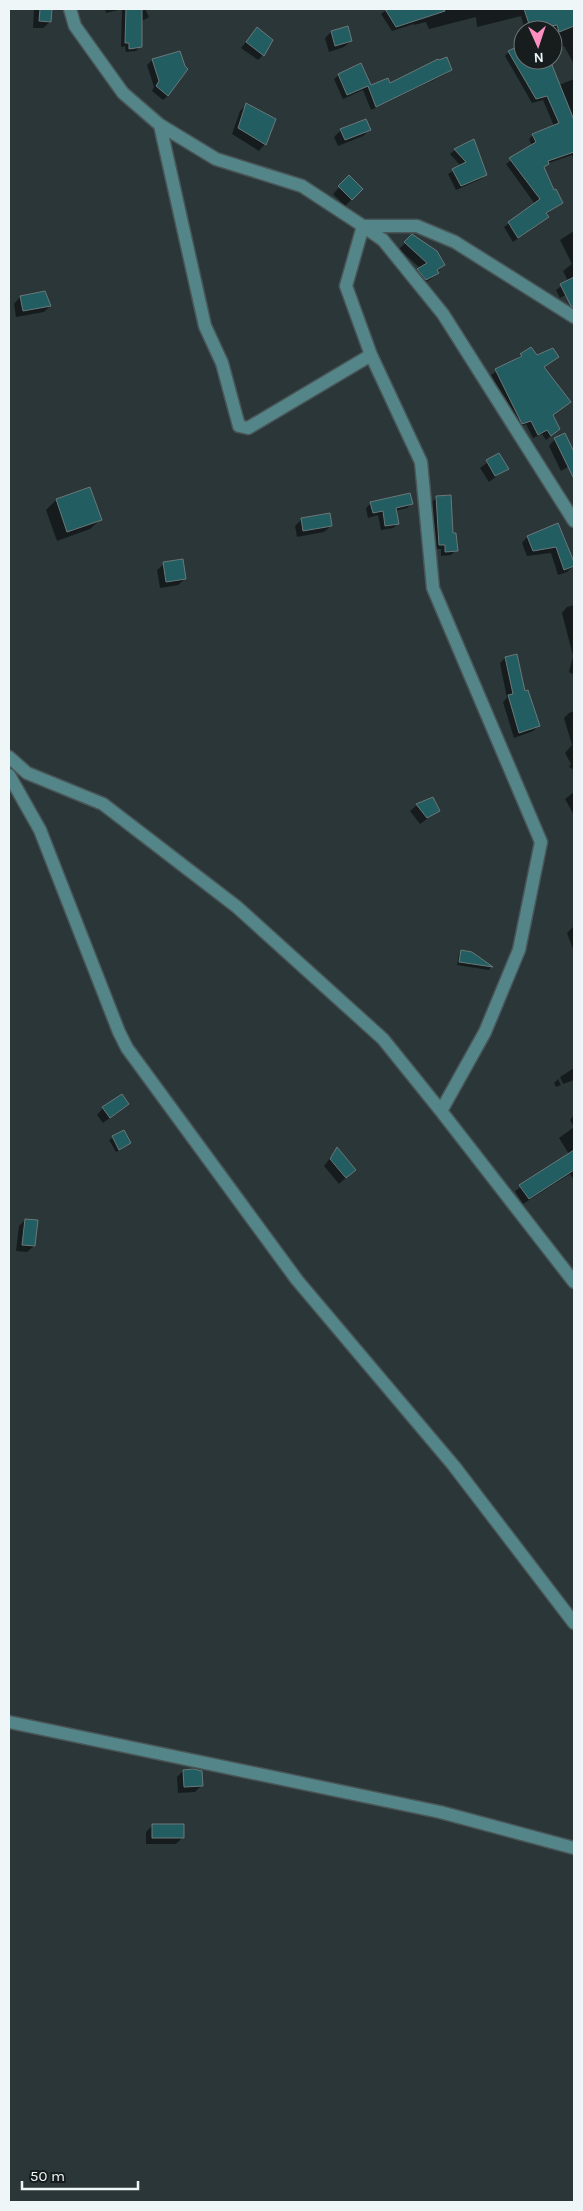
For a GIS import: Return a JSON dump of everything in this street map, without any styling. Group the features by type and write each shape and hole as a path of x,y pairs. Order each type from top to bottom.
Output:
{"street":[{"path":"70,9 75,26 123,93 160,125 216,159 302,186 383,240 443,314 574,521"},
{"path":"160,125 205,326 222,363 238,426 248,428 371,355"},
{"path":"363,226 417,226 455,242 574,317"},
{"path":"363,226 346,286 371,355 421,462 433,588 541,842 519,950 485,1032 441,1110"},
{"path":"9,757 27,773 103,804 238,907 382,1039 441,1110 574,1282"},
{"path":"9,775 40,830 127,1048 297,1280 454,1466 574,1623"},
{"path":"9,1722 440,1812 574,1848"}],"building":[{"path":"40,9 52,9 51,22 39,21"},
{"path":"126,9 142,9 142,47 129,49 129,43 125,43"},
{"path":"385,9 444,9 445,11 396,27"},
{"path":"524,9 574,9 574,26 563,30 563,20 528,20"},
{"path":"348,26 352,41 335,46 331,31"},
{"path":"257,27 273,40 264,56 246,42"},
{"path":"513,49 513,60 508,51"},
{"path":"180,51 185,66 188,69 168,96 156,86 159,81 152,59"},
{"path":"447,57 452,70 376,107 368,86 347,95 338,74 361,63 371,85 388,78 390,83 438,59"},
{"path":"519,70 554,70 574,120 574,152 548,161 549,164 544,167 554,190 556,189 563,203 546,213 549,217 518,238 508,222 540,199 509,158 536,142 532,134 559,123 547,96 536,99"},
{"path":"246,103 276,119 266,145 238,128"},
{"path":"366,119 371,130 345,140 340,129"},
{"path":"474,139 487,175 461,186 452,169 466,162 454,149"},
{"path":"349,175 363,189 352,200 338,186"},
{"path":"412,234 437,251 445,265 437,270 439,273 426,280 417,269 427,263 404,242"},
{"path":"574,277 574,308 571,306 560,284"},
{"path":"45,291 51,306 23,311 20,296"},
{"path":"531,347 537,355 553,348 559,357 544,367 571,402 553,415 560,429 551,436 547,430 538,435 531,421 522,424 495,369 522,356 520,354"},
{"path":"565,433 574,452 574,479 554,438"},
{"path":"499,453 509,469 495,476 486,460"},
{"path":"90,487 102,520 67,532 56,499"},
{"path":"410,493 413,504 396,508 399,524 385,526 383,511 373,513 370,502"},
{"path":"451,495 453,533 456,533 458,551 445,552 445,545 439,545 436,496"},
{"path":"330,513 332,526 303,531 301,518"},
{"path":"558,523 574,562 574,566 564,570 556,547 533,551 527,536"},
{"path":"183,559 186,579 166,582 163,562"},
{"path":"517,654 525,691 528,690 540,726 519,733 508,695 513,694 505,657"},
{"path":"433,797 440,811 427,818 416,804"},
{"path":"461,950 472,952 493,967 459,962"},
{"path":"122,1094 129,1104 110,1118 102,1107"},
{"path":"124,1130 131,1143 119,1150 112,1136"},
{"path":"337,1147 356,1170 346,1178 330,1159"},
{"path":"574,1150 574,1170 529,1199 519,1185"},
{"path":"25,1219 38,1220 35,1246 22,1245"},
{"path":"193,1769 202,1771 203,1786 184,1787 183,1770"},
{"path":"152,1824 184,1824 184,1838 152,1838"}]}
